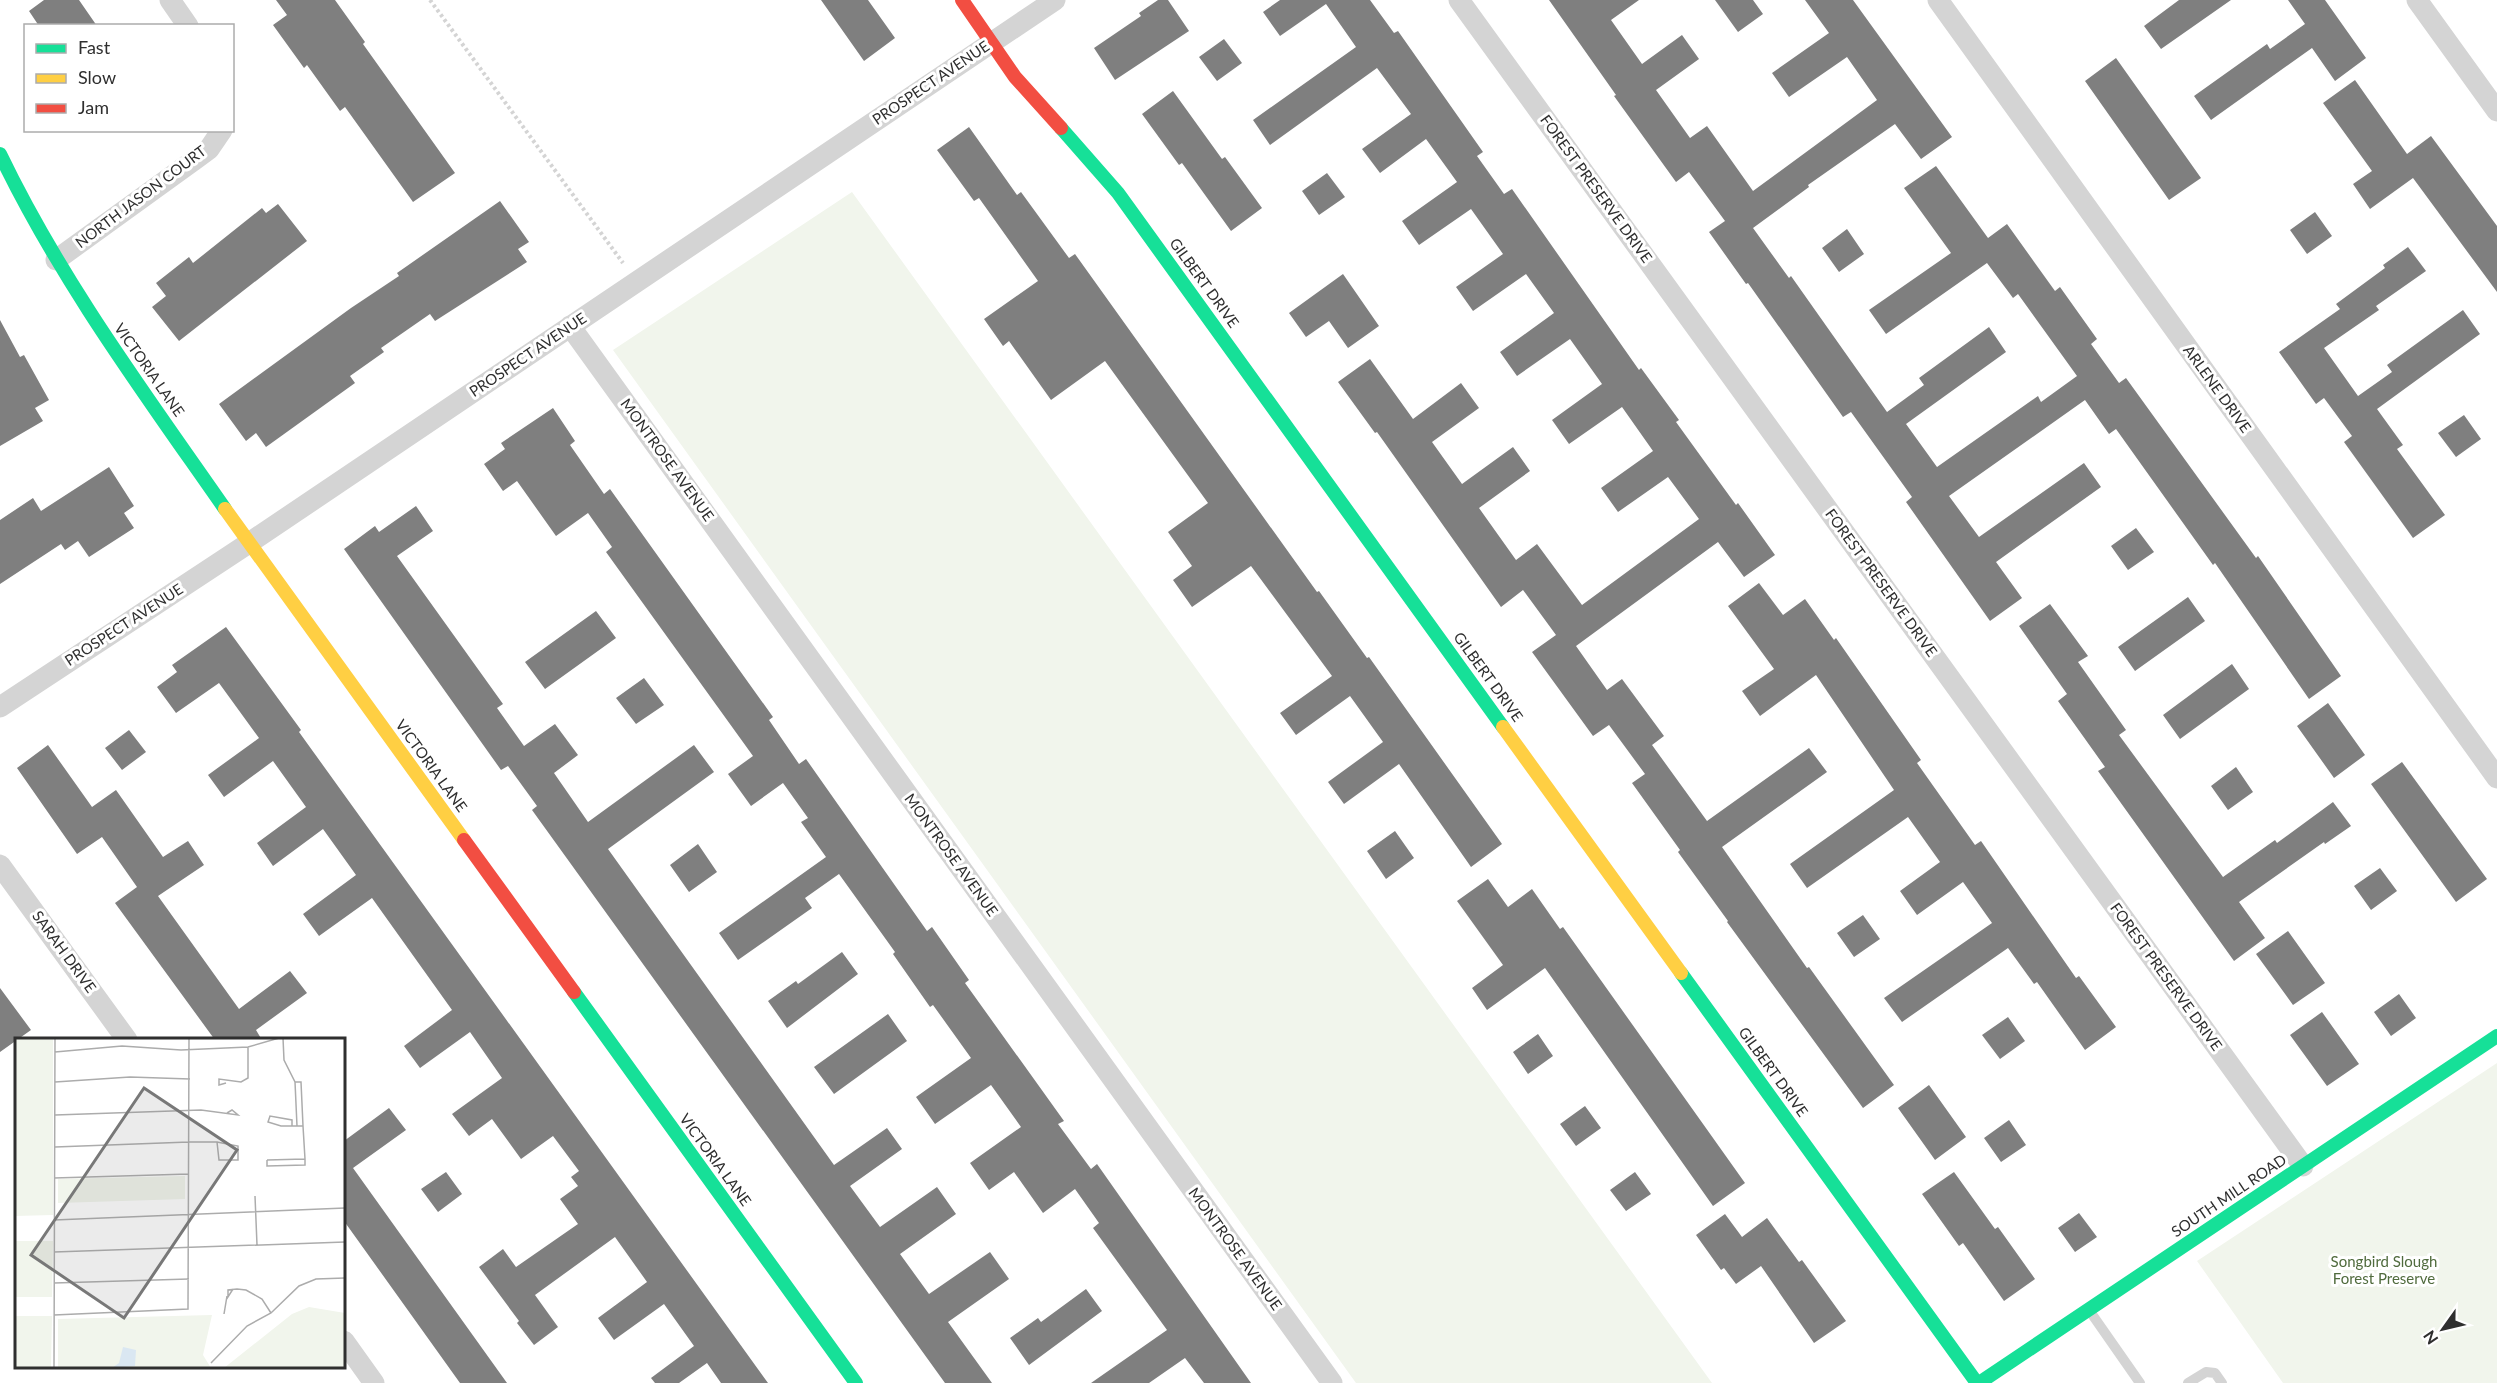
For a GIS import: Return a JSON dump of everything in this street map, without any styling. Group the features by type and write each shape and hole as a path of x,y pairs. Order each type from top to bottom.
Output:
{"street":[{"path":"170,0 187,24"},
{"name":"GILBERT DRIVE","path":"962,0 1015,77 1119,193 1978,1383"},
{"name":"PROSPECT AVENUE","path":"0,707 249,543 1055,0"},
{"name":"FOREST PRESERVE DRIVE","path":"1459,0 2303,1166"},
{"name":"ARLENE DRIVE","path":"1938,0 2497,778"},
{"path":"2417,0 2497,111"},
{"name":"NORTH JASON COURT","path":"56,260 209,149 221,132"},
{"name":"VICTORIA LANE","path":"0,154 26,206 86,309 249,543 856,1383"},
{"name":"MONTROSE AVENUE","path":"570,326 1332,1383"},
{"name":"SARAH DRIVE","path":"0,865 126,1038"},
{"name":"SOUTH MILL ROAD","path":"1978,1383 2497,1036"},
{"path":"345,1342 374,1383"}],"lane":[{"path":"2089,1310 2140,1383"},
{"path":"2188,1383 2206,1372 2215,1373 2222,1383"}],"path":[{"path":"430,0 637,282"}],"green space":[{"path":"852,192 1712,1383 1356,1383 613,350"},
{"name":"Songbird Slough Forest Preserve","path":"2497,1063 2497,1383 2283,1383 2197,1261"}],"building":[{"path":"44,0 79,0 96,24 38,24 29,11"},
{"path":"276,0 335,0 365,42 363,44 455,173 413,202 345,107 340,111 307,65 304,68 273,25 287,15"},
{"path":"821,0 868,0 895,38 864,61"},
{"path":"1158,0 1168,0 1189,31 1115,80 1094,48 1141,16 1139,13"},
{"path":"1280,0 1370,0 1394,33 1398,31 1483,152 1477,156 1504,194 1512,189 1639,370 1641,368 1679,420 1676,422 1775,555 1744,577 1718,542 1576,646 1607,690 1622,679 1664,736 1652,745 1707,821 1809,748 1827,772 1722,847 1807,968 1809,967 1894,1085 1863,1108 1727,922 1678,852 1680,850 1632,783 1645,774 1609,725 1593,736 1532,652 1556,635 1523,590 1501,607 1377,432 1375,433 1338,382 1370,359 1413,419 1461,383 1479,408 1432,442 1462,484 1513,447 1530,471 1479,508 1516,560 1537,544 1582,605 1699,519 1668,477 1618,512 1601,488 1653,451 1622,407 1569,444 1552,420 1602,384 1570,339 1517,376 1500,352 1554,313 1526,274 1473,311 1456,287 1503,254 1471,209 1419,245 1402,221 1457,182 1426,139 1380,173 1362,149 1411,114 1377,68 1270,145 1253,120 1356,47 1326,4 1280,36 1263,12"},
{"path":"1549,0 1639,0 1611,20 1642,64 1682,35 1699,59 1656,90 1690,138 1707,126 1753,191 1877,100 1847,57 1789,97 1772,73 1829,33 1805,0 1853,0 1952,137 1921,159 1895,124 1808,185 1809,187 1753,228 1789,278 1791,276 1887,412 1924,385 1919,378 1989,327 2006,352 1906,424 1937,467 2038,396 2041,402 2077,376 2018,294 2013,298 1987,263 1886,334 1869,310 1951,253 1904,188 1936,166 1988,238 2007,224 2055,291 2060,287 2097,339 2091,344 2119,383 2126,378 2256,558 2258,556 2341,676 2309,699 2215,563 2213,565 2116,429 2109,434 2085,400 1949,496 1979,537 2084,463 2101,487 1996,562 2022,598 1990,621 1906,502 1912,497 1851,412 1843,417 1709,232 1725,221 1689,172 1676,182"},
{"path":"1715,0 1753,0 1763,14 1738,32"},
{"path":"2179,0 2231,0 2161,49 2144,26"},
{"path":"2288,0 2325,0 2366,58 2335,81 2312,48 2211,120 2194,96 2267,44 2270,49 2305,24"},
{"path":"1224,39 1242,63 1217,81 1199,57"},
{"path":"2116,58 2201,178 2169,200 2085,81"},
{"path":"2355,80 2407,154 2431,136 2497,226 2497,292 2413,178 2370,209 2353,184 2372,171 2323,103"},
{"path":"1173,91 1222,159 1225,157 1262,208 1231,231 1182,163 1179,165 1142,114"},
{"path":"969,127 1017,195 1021,192 1069,258 1075,254 1317,592 1319,591 1367,658 1369,657 1502,844 1471,867 1399,764 1344,804 1328,782 1383,742 1350,696 1296,735 1280,713 1332,676 1251,566 1192,607 1173,580 1192,566 1168,532 1208,503 1105,361 1051,400 1009,341 1003,346 984,319 1038,281 979,198 974,201 937,150"},
{"path":"1327,173 1345,197 1319,215 1302,191"},
{"path":"500,201 529,242 518,249 527,262 435,321 430,314 381,348 384,352 350,376 355,383 266,447 256,433 246,441 219,404 399,276 397,273"},
{"path":"278,204 307,241 179,341 152,307 166,296 156,283 189,257 193,263 262,208 266,213"},
{"path":"2315,212 2332,236 2307,254 2290,230"},
{"path":"1847,229 1864,254 1839,272 1822,248"},
{"path":"2408,247 2426,271 2376,306 2379,310 2324,348 2358,396 2392,372 2387,365 2463,310 2480,334 2377,409 2403,445 2397,449 2445,515 2413,538 2344,442 2352,436 2324,398 2316,404 2279,352 2340,309 2336,304 2385,268 2383,265"},
{"path":"1343,274 1379,326 1348,348 1329,321 1306,337 1289,313"},
{"path":"0,320 20,357 24,355 49,400 35,408 43,421 0,446"},
{"path":"553,408 575,441 570,445 604,494 610,489 773,717 769,720 799,764 806,759 927,931 932,927 969,980 965,983 1064,1121 1058,1124 1091,1169 1097,1164 1251,1383 1204,1383 1185,1358 1149,1383 1091,1383 1167,1330 1093,1228 1099,1223 1075,1189 1043,1213 1014,1172 989,1190 970,1163 1021,1127 991,1085 935,1124 916,1097 971,1058 933,1005 930,1007 893,954 895,952 839,874 805,898 812,908 738,960 719,933 826,857 801,822 808,818 783,783 751,806 728,774 753,756 606,552 612,547 588,513 556,536 517,481 503,491 484,464 505,449 501,443"},
{"path":"2464,415 2481,439 2456,457 2438,433"},
{"path":"109,467 134,506 124,513 134,528 89,557 78,541 65,550 61,544 0,584 0,520 33,498 41,511"},
{"path":"416,506 433,531 397,556 503,704 497,708 524,746 555,724 578,755 554,773 588,822 694,745 714,772 608,849 834,1165 887,1128 902,1149 850,1186 880,1227 937,1187 956,1214 900,1254 929,1294 990,1252 1009,1279 948,1322 992,1383 945,1383 532,810 537,806 508,766 501,770 344,549 375,526 379,532"},
{"path":"2136,528 2154,552 2128,570 2111,546"},
{"path":"1759,583 1783,615 1805,599 1834,640 1836,638 1921,760 1917,763 1975,845 1981,841 2076,978 2079,976 2116,1027 2085,1050 2037,982 2034,984 2008,948 1902,1022 1884,998 1992,923 1963,882 1917,915 1900,891 1940,862 1908,817 1807,888 1790,864 1894,790 1816,675 1760,716 1742,691 1774,669 1728,606"},
{"path":"2188,597 2205,621 2135,671 2118,647"},
{"path":"2050,604 2088,656 2078,662 2126,730 2119,735 2223,877 2275,840 2277,843 2333,802 2351,826 2325,844 2324,842 2239,902 2265,938 2234,961 2098,771 2105,767 2058,701 2067,694 2019,626"},
{"path":"596,611 616,638 545,689 525,662"},
{"path":"226,627 301,730 299,732 768,1383 721,1383 707,1363 679,1383 655,1383 651,1378 694,1346 664,1304 614,1340 598,1318 647,1282 615,1237 535,1295 558,1327 534,1345 517,1323 519,1321 479,1267 503,1249 516,1267 578,1224 560,1199 578,1186 571,1177 579,1171 553,1136 521,1159 492,1119 469,1136 452,1114 502,1078 470,1032 420,1068 404,1046 452,1010 372,898 319,936 303,914 356,875 323,829 273,866 257,843 306,807 273,761 224,797 208,775 259,738 219,683 176,713 157,687 177,672 172,665"},
{"path":"2232,664 2249,689 2180,739 2163,715"},
{"path":"644,678 664,705 636,724 616,698"},
{"path":"2328,703 2365,755 2334,778 2297,726"},
{"path":"129,730 146,752 122,770 105,748"},
{"path":"48,745 92,807 116,790 163,857 188,841 204,865 158,896 239,1009 290,971 307,993 256,1030 261,1038 214,1038 115,903 137,887 102,837 77,854 17,768"},
{"path":"2402,762 2487,879 2456,902 2371,784"},
{"path":"2236,767 2253,792 2228,810 2211,786"},
{"path":"1395,831 1414,858 1386,879 1367,851"},
{"path":"698,844 717,872 689,892 670,865"},
{"path":"2380,868 2397,891 2371,910 2354,886"},
{"path":"1488,879 1508,907 1532,889 1560,929 1563,927 1745,1183 1713,1206 1545,968 1487,1010 1472,988 1503,965 1457,901"},
{"path":"1863,915 1880,939 1854,957 1837,933"},
{"path":"2288,931 2325,983 2293,1005 2256,954"},
{"path":"842,952 858,974 787,1028 768,1001 796,981 798,984"},
{"path":"0,988 31,1030 20,1038 15,1038 15,1041 0,1052"},
{"path":"2399,994 2416,1018 2391,1036 2374,1012"},
{"path":"2322,1012 2359,1064 2327,1086 2290,1035"},
{"path":"888,1014 907,1041 834,1094 814,1067"},
{"path":"2008,1017 2025,1041 2000,1059 1982,1035"},
{"path":"1538,1034 1553,1056 1528,1074 1513,1052"},
{"path":"1929,1085 1966,1137 1935,1160 1898,1108"},
{"path":"1585,1106 1601,1128 1576,1146 1560,1124"},
{"path":"389,1108 406,1130 353,1168 507,1383 460,1383 345,1222 345,1140"},
{"path":"2009,1120 2026,1145 2001,1162 1984,1138"},
{"path":"446,1172 462,1194 438,1212 421,1189"},
{"path":"1635,1172 1651,1194 1626,1211 1610,1190"},
{"path":"1954,1172 1995,1229 1998,1227 2035,1279 2004,1301 1963,1243 1959,1246 1922,1194"},
{"path":"2079,1213 2097,1237 2075,1252 2058,1228"},
{"path":"1725,1214 1742,1237 1767,1218 1799,1262 1802,1260 1846,1321 1814,1343 1761,1266 1736,1284 1724,1268 1721,1270 1696,1235"},
{"path":"1086,1289 1102,1311 1029,1365 1010,1338 1038,1318 1041,1322"}],"traffic: fast":[{"path":"1061,128 1118,193 1503,727"},
{"path":"0,154 24,201 77,292 225,509"},
{"path":"1681,973 1977,1383"},
{"path":"574,992 856,1383"},
{"path":"1979,1383 2497,1036"}],"traffic: slow":[{"path":"225,509 464,840"},
{"path":"1503,727 1681,973"}],"traffic: jam":[{"path":"962,0 1015,77 1061,128"},
{"path":"464,840 574,992"}]}
